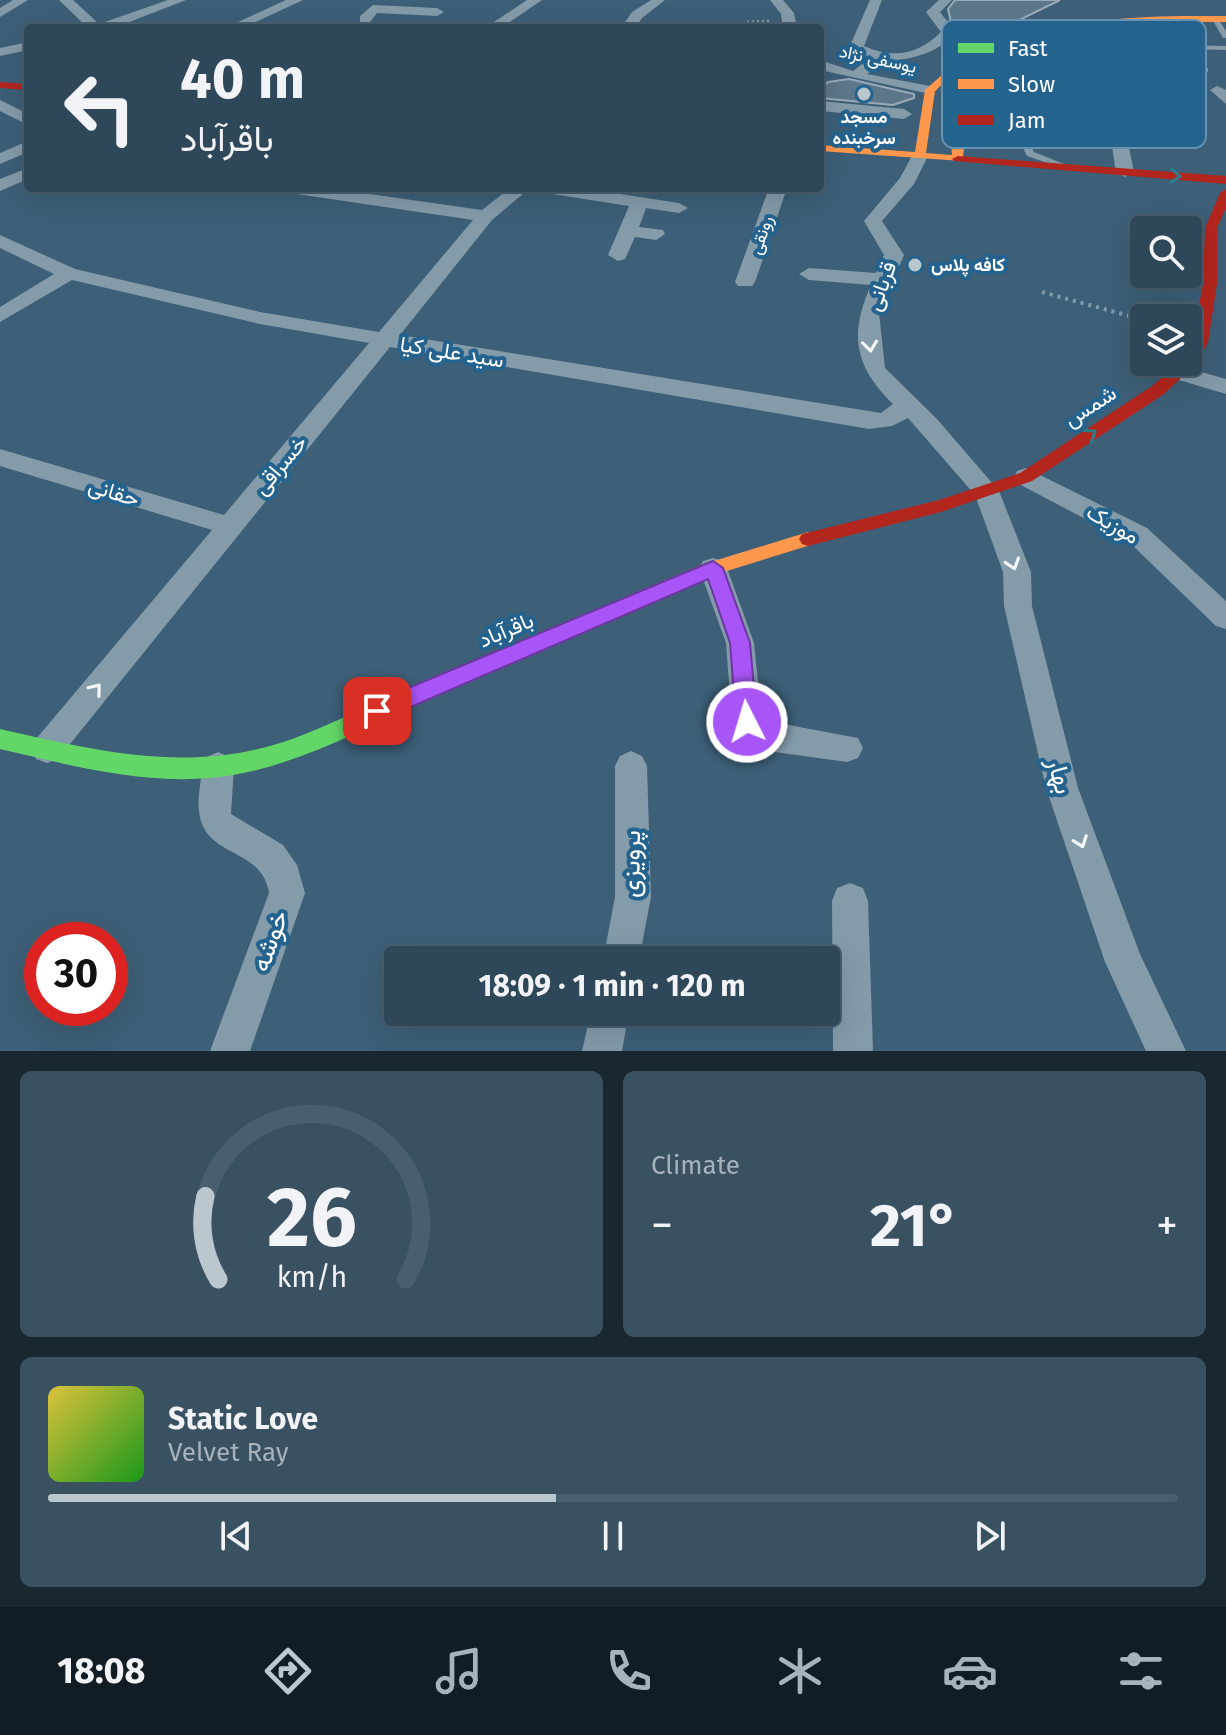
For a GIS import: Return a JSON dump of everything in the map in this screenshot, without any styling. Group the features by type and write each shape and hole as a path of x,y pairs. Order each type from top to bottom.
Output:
{"main road":[{"path":"1057,20 1085,14 1222,17"},
{"path":"1158,20 1222,17"},
{"path":"920,156 930,90 942,79"},
{"path":"0,85 24,87"},
{"path":"922,128 942,136"},
{"path":"824,148 1226,180"},
{"path":"958,148 958,159"},
{"name":"شمس","path":"1202,336 1210,284 1211,228 1226,193"},
{"name":"شمس","path":"1026,477 1176,376"},
{"name":"باقرآباد","path":"0,739 156,767 218,767 249,762 295,746 713,568 847,527 941,506 1026,477"}],"street":[{"path":"0,13 22,0"},
{"path":"111,24 180,0"},
{"path":"241,24 297,0"},
{"path":"498,24 536,0"},
{"path":"631,24 637,15 659,0"},
{"path":"776,0 787,13 789,24"},
{"path":"876,0 856,48 879,58 904,60 942,39"},
{"path":"942,24 933,12 946,0"},
{"path":"71,2 95,24"},
{"path":"365,19 373,9 440,6"},
{"path":"420,24 440,6"},
{"path":"0,52 24,47"},
{"path":"855,76 879,58"},
{"name":"یوسفی نژاد","path":"824,73 930,90"},
{"path":"0,96 24,88"},
{"path":"0,105 24,117"},
{"path":"824,106 904,114"},
{"path":"0,126 24,118"},
{"path":"0,159 24,148"},
{"path":"1121,148 1125,172"},
{"name":"قربانی","path":"920,156 908,180 873,221 894,255 869,313 869,343 879,378 986,491"},
{"path":"0,186 24,175"},
{"path":"318,192 486,216"},
{"name":"خسراقی","path":"47,749 486,216 516,192"},
{"path":"573,192 679,208"},
{"name":"رونقی","path":"745,282 777,192"},
{"path":"618,255 640,202"},
{"path":"628,231 656,234"},
{"name":"سید علی کیا","path":"0,241 69,273 260,318 383,341 869,421 892,420 901,414 905,403"},
{"path":"0,316 69,273"},
{"path":"809,274 885,280"},
{"path":"1190,376 1226,387"},
{"name":"حقانی","path":"0,457 229,526"},
{"name":"موزیک","path":"1026,477 1138,535 1226,618"},
{"name":"بهار","path":"986,491 1017,572 1018,606 1062,788 1124,962 1166,1051"},
{"path":"713,568 740,643 747,722 751,730 760,736 847,748"},
{"name":"پرویزی","path":"624,946 633,897 631,766"},
{"name":"خوشه","path":"218,767 214,811 217,823 276,861 286,876 287,893 230,1051"},
{"path":"850,901 853,1051"},
{"path":"602,1051 607,1026"}],"lane":[{"path":"1222,17 1226,36"},
{"path":"1206,48 1226,48"},
{"path":"1027,148 1030,154 1071,168"}],"path":[{"path":"1042,292 1130,316"}],"building":[{"path":"955,0 1060,0 1019,20 951,20 948,9"},
{"name":"مسجد سرخبنده","path":"849,79 914,94 914,98 893,105 824,98 824,86 828,82"}],"traffic: fast":[{"path":"0,739 132,766 212,768 240,764 296,748 430,689"}],"traffic: slow":[{"path":"1160,20 1226,19"},
{"path":"920,156 930,90 942,79"},
{"path":"824,148 958,159 957,148"},
{"path":"430,689 708,570 808,539"}],"traffic: jam":[{"path":"0,85 24,87"},
{"path":"958,159 1226,180"},
{"path":"808,539 941,506 1026,477 1158,390 1193,359 1201,342 1210,284 1211,228 1226,193"}],"place":[{"name":"مسجد سرخبنده","path":"864,94"},
{"name":"کافه پلاس","path":"915,265"}],"route":[{"path":"377,711 713,568 740,643 747,722"}]}
